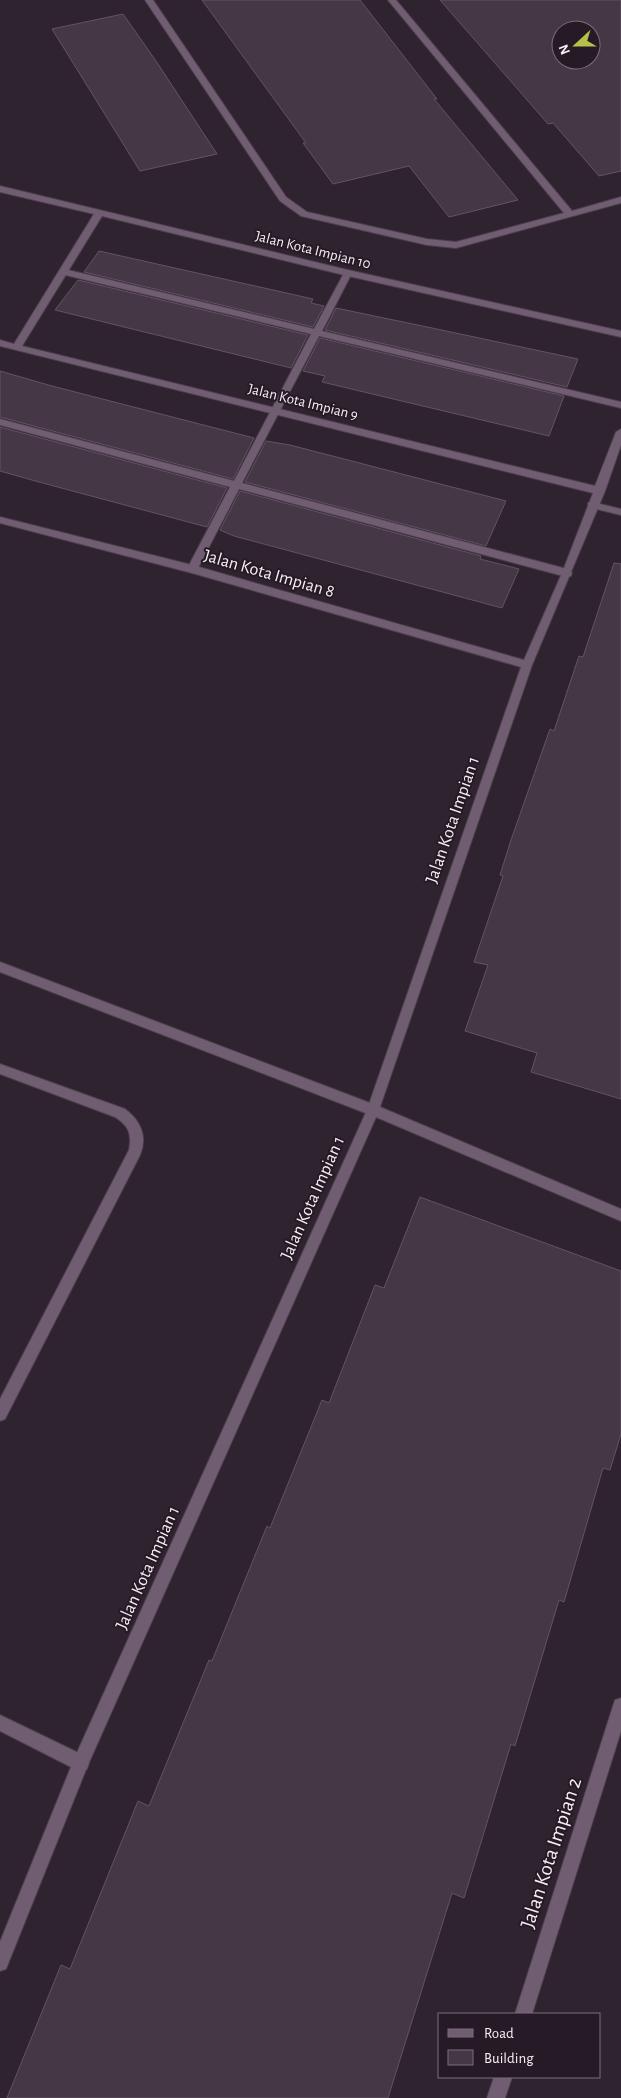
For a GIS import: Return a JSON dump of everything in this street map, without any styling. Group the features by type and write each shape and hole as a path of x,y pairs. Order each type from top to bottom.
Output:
{"street":[{"path":"150,0 283,199 304,214 427,242 456,246 621,200"},
{"path":"392,0 570,214"},
{"name":"Jalan Kota Impian 10","path":"0,189 348,273 621,334"},
{"path":"17,347 100,212"},
{"path":"64,272 317,334 621,405"},
{"path":"192,569 238,486 348,273"},
{"name":"Jalan Kota Impian 9","path":"0,342 600,491"},
{"path":"0,422 567,573"},
{"name":"Jalan Kota Impian 1","path":"0,1963 81,1762 372,1110 527,665 567,573 621,432"},
{"path":"592,505 621,512"},
{"name":"Jalan Kota Impian 8","path":"0,520 192,569 527,665"},
{"path":"0,967 372,1110 621,1215"},
{"path":"0,1069 120,1113 130,1119 137,1129 138,1140 136,1151 0,1414"},
{"name":"Jalan Kota Impian 2","path":"523,2013 621,1706"},
{"path":"0,1723 81,1762"},
{"path":"496,2098 503,2078"}],"building":[{"path":"202,0 360,0 437,99 434,99 518,200 449,217 409,166 333,184 303,143 306,143"},
{"path":"440,0 621,0 621,171 599,176 553,123 548,124"},
{"path":"123,14 217,154 140,171 52,29"},
{"path":"99,251 313,299 311,303 324,306 313,327 84,272"},
{"path":"78,280 308,335 291,368 55,310"},
{"path":"336,308 578,359 567,387 325,330"},
{"path":"320,338 564,396 549,436 322,382 325,376 303,371"},
{"path":"0,371 254,438 233,479 0,417"},
{"path":"0,427 227,488 207,527 39,482 0,471"},
{"path":"266,441 290,445 506,501 486,546 245,482"},
{"path":"240,491 481,556 480,559 519,569 502,608 234,536 220,530"},
{"path":"614,563 621,564 621,1099 531,1072 537,1053 465,1031 488,965 474,962 503,876 500,875 511,840 550,729 554,731 579,656 583,657"},
{"path":"420,1197 621,1271 621,1434 610,1470 603,1468 564,1602 559,1600 515,1746 511,1744 464,1898 452,1893 388,2098 7,2098 61,1965 70,1969 138,1801 149,1806 209,1660 212,1661 267,1526 270,1528 322,1400 329,1403 375,1285 384,1288"}]}
